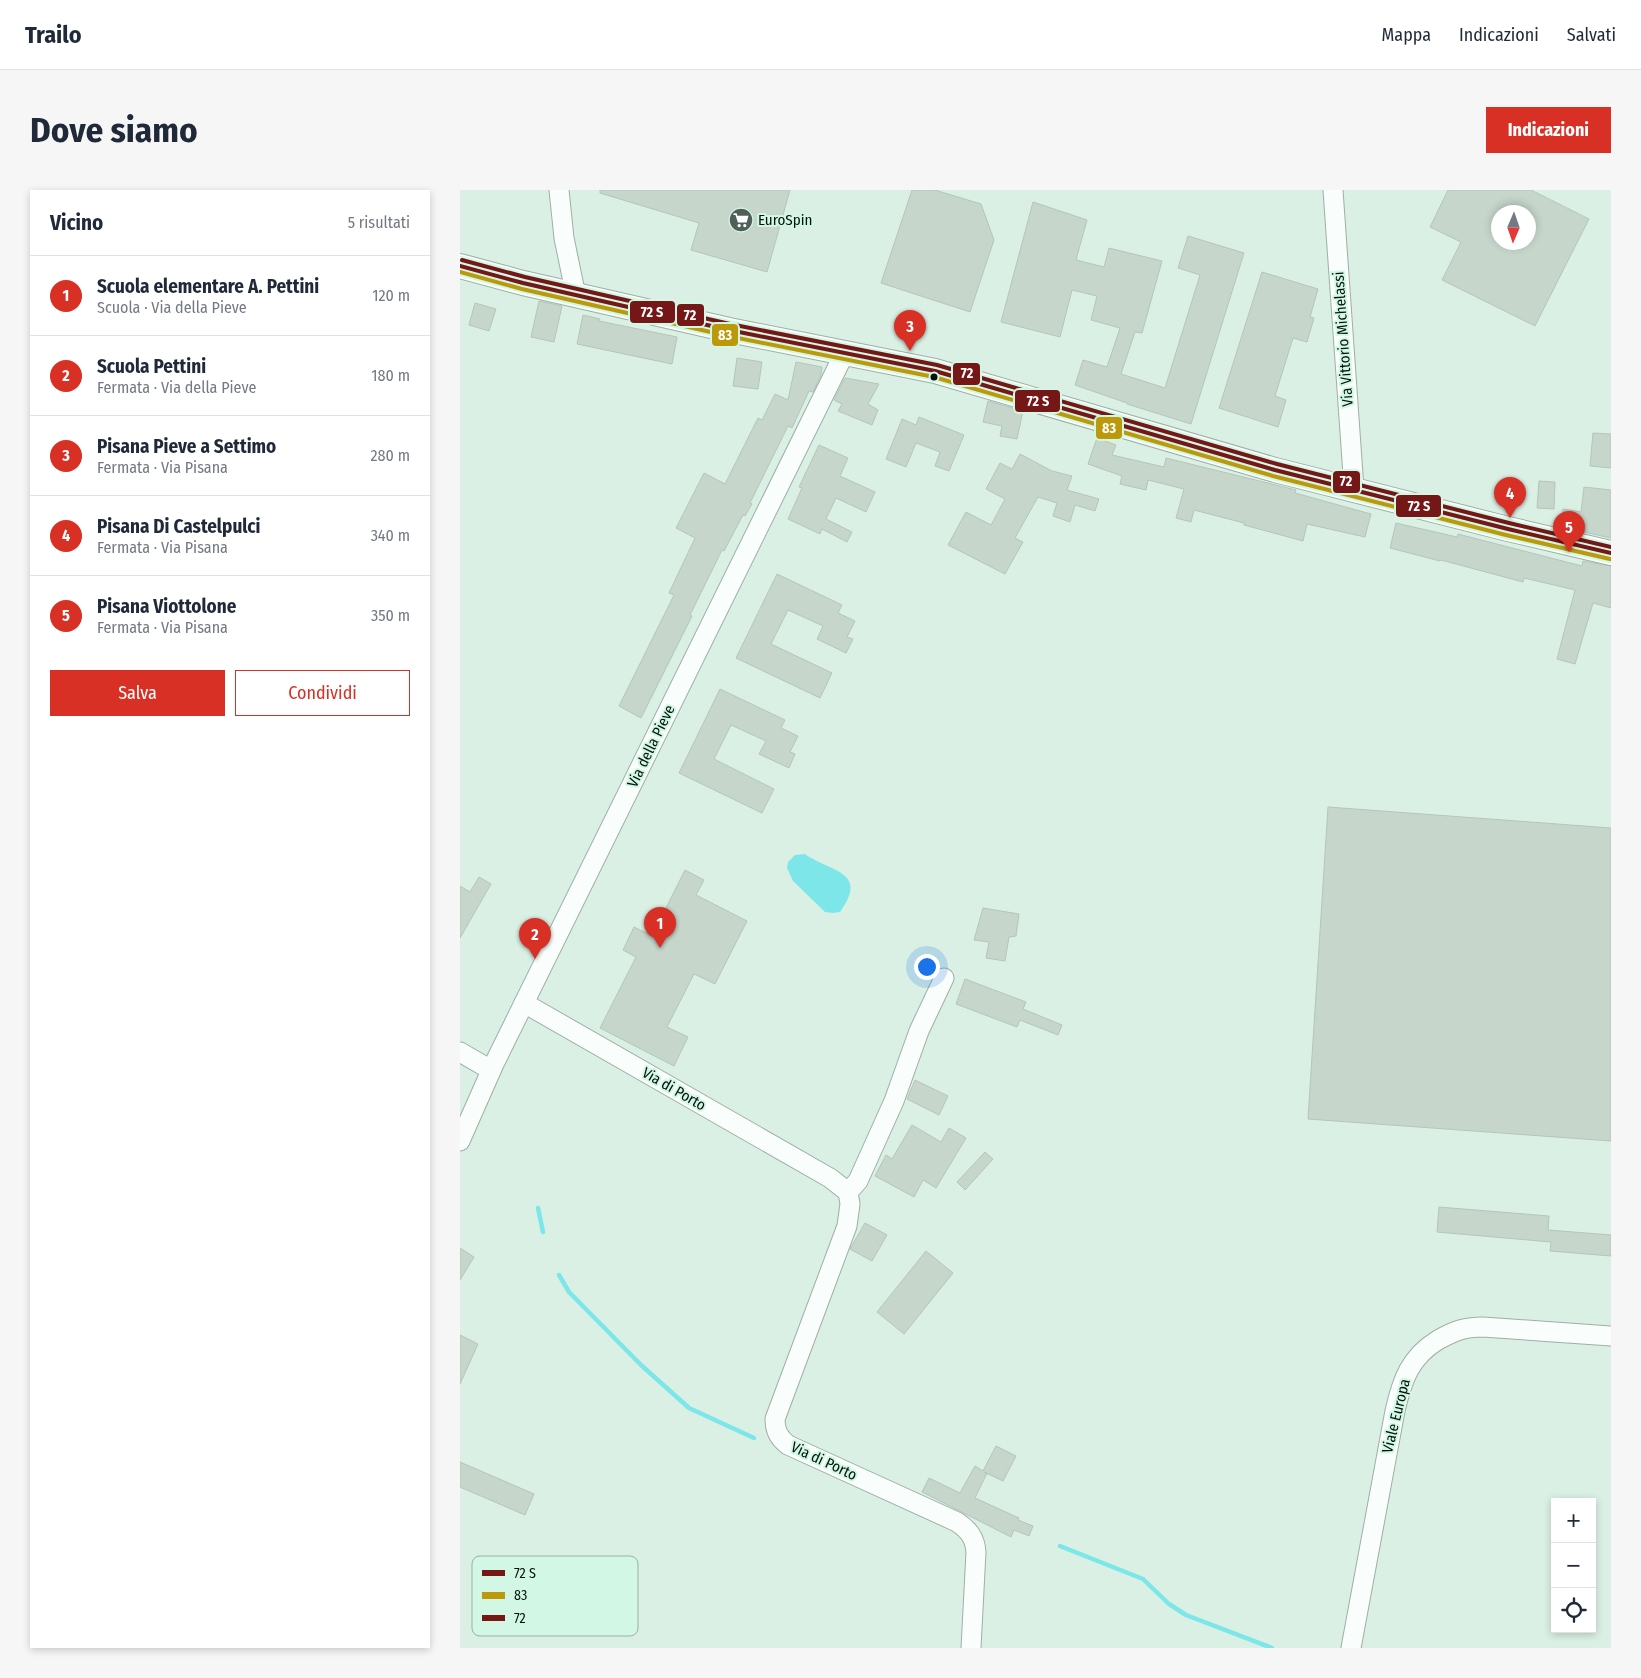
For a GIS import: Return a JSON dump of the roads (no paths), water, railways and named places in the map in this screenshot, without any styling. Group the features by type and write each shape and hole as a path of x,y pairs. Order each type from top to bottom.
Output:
{"main road":[{"path":"460,266 576,296 794,344 845,352 953,375 1204,450 1611,554"}],"street":[{"path":"559,190 564,238 576,296"},
{"name":"Via Vittorio Michelassi","path":"1333,190 1354,489"},
{"name":"Via della Pieve","path":"460,1141 491,1070 845,352"},
{"path":"848,1192 858,1181 894,1102 919,1031 944,978"},
{"name":"Via di Porto","path":"524,1003 830,1178 842,1185 848,1192 850,1204 847,1226 774,1419 775,1426 781,1440 788,1445 965,1527 975,1542 976,1552 971,1648"},
{"path":"460,1052 491,1070"},
{"name":"Viale Europa","path":"1351,1648 1396,1404 1400,1388 1417,1356 1430,1345 1450,1333 1465,1327 1611,1336"}],"water":[{"path":"805,854 835,869 849,880 851,888 840,912 825,912 793,881 787,868 788,862 795,855"}],"waterway":[{"path":"538,1208 543,1232"},
{"path":"559,1275 569,1292 641,1365 689,1408 754,1438"},
{"path":"1060,1546 1143,1579 1169,1604 1186,1615 1272,1648"}],"place":[{"name":"EuroSpin","path":"741,220"},
{"name":"Pisana Pieve a Settimo","path":"910,351"},
{"name":"Pisana Di Castelpulci","path":"1510,518"},
{"name":"Pisana Viottolone","path":"1569,552"},
{"name":"Scuola elementare A. Pettini","path":"660,948"},
{"name":"Scuola Pettini","path":"535,959"}]}
